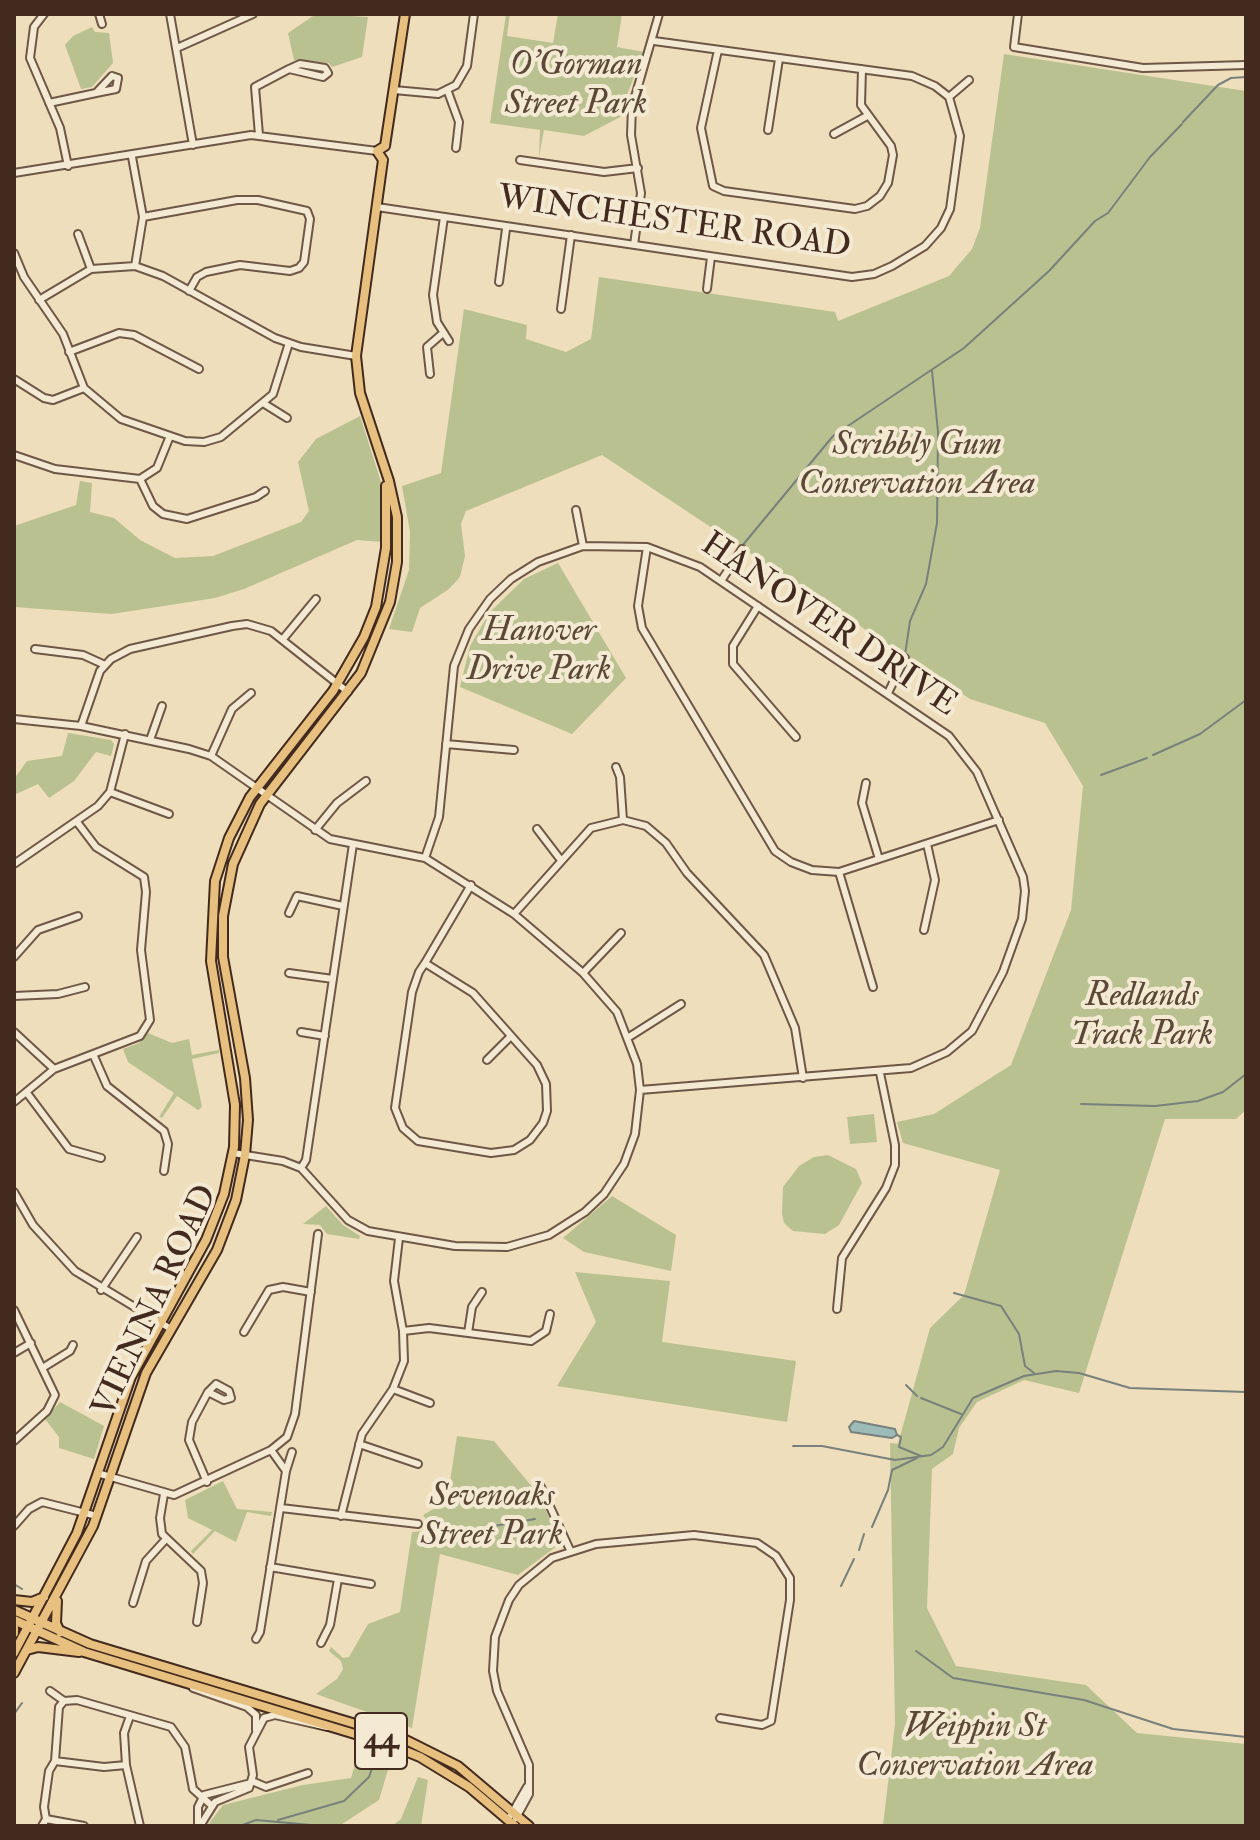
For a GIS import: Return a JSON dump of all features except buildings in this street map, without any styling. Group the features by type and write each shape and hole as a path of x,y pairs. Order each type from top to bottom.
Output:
{"main road":[{"path":"381,149 394,90 405,14"},
{"name":"VIENNA ROAD","path":"35,1625 58,1596 97,1516 139,1391 227,1229 245,1155 247,1102 223,957 223,916 236,855 266,795 348,692 377,640 395,576 397,517 360,393 356,356 383,160 391,155 381,149"},
{"name":"VIENNA ROAD","path":"35,1625 84,1512 120,1402 217,1216 233,1153 235,1105 211,961 210,919 221,859 255,788 338,684 364,637 379,591 388,525 381,462"},
{"path":"14,1600 32,1602 46,1595"},
{"path":"58,1596 56,1623 60,1632"},
{"name":"44","path":"14,1610 84,1652 334,1727 420,1757 529,1826"},
{"name":"44","path":"14,1620 402,1738 458,1766 514,1819"},
{"path":"14,1673 27,1650 35,1625"},
{"path":"14,1653 35,1625"},
{"path":"27,1650 38,1647 84,1652"}],"street":[{"path":"44,14 34,27 29,48 34,72 60,128 68,166"},
{"path":"99,14 102,24"},
{"path":"170,14 193,145"},
{"path":"177,48 242,16 253,14"},
{"path":"394,90 427,95 448,92 467,66 474,14"},
{"path":"634,245 641,204 631,135 632,107 654,41 659,14"},
{"path":"1018,14 1014,47 1143,68 1246,65"},
{"path":"654,41 920,79 949,97 969,80"},
{"path":"718,50 701,128 708,176 718,189 855,209 867,206 888,183 893,155 891,146 867,116 859,94 862,69"},
{"path":"768,130 779,59"},
{"path":"259,135 255,87 289,69 300,64 325,68 328,73 323,77 289,69"},
{"path":"448,92 459,122 456,148"},
{"path":"49,103 96,93"},
{"name":"WINCHESTER ROAD","path":"377,207 506,229 571,235 860,277 882,271 925,246 945,222 953,194 960,136 949,97"},
{"path":"834,134 867,116"},
{"path":"14,173 259,135 381,149"},
{"path":"132,157 143,217 135,266"},
{"path":"520,160 604,172 638,168"},
{"path":"143,217 237,200 258,200 307,211 310,219 304,262 299,268 290,271 240,265 206,272 197,277 189,291"},
{"path":"444,217 433,295 443,333 449,341"},
{"path":"499,282 506,229"},
{"path":"78,234 91,269"},
{"path":"561,309 571,235"},
{"path":"14,253 39,300 63,334 84,388 121,419 170,436 204,442 221,437 263,403 280,382 289,343"},
{"path":"707,289 711,257"},
{"path":"39,300 91,269 135,266 154,271 289,343 356,356"},
{"path":"69,352 119,333 134,335 199,369"},
{"path":"430,374 427,347 443,333"},
{"path":"14,379 53,400 84,388"},
{"path":"263,403 287,418"},
{"path":"14,455 55,469 140,479 157,468 170,436"},
{"path":"140,479 153,506 163,514 187,519 256,497 265,491"},
{"path":"576,510 583,546"},
{"name":"HANOVER DRIVE","path":"425,858 436,833 454,666 475,618 499,589 523,571 583,546 647,547 683,558 949,736 966,755 1023,877 1025,905 989,1005 972,1031 947,1052 911,1068 880,1073 640,1090"},
{"path":"647,547 638,606 642,628 775,851 791,862 812,870 839,872 999,820"},
{"path":"721,581 742,549"},
{"path":"283,639 316,599"},
{"path":"758,606 733,646 733,664 796,737"},
{"path":"81,726 105,665 130,649 232,626 260,626 283,639 348,692"},
{"path":"35,649 83,655 105,665"},
{"path":"888,693 905,658"},
{"path":"211,756 232,709 251,693"},
{"path":"150,740 162,706"},
{"path":"14,719 125,734 211,756 330,839 425,858 514,914 583,973 605,996 629,1037 640,1090 635,1134 624,1164 604,1194 572,1222 544,1237 507,1247 471,1248 368,1231 348,1220 301,1168 233,1153"},
{"path":"14,864 77,822 110,792 125,734"},
{"path":"446,744 514,750"},
{"path":"616,767 623,820"},
{"path":"315,830 337,803 366,781"},
{"path":"866,783 862,803 879,859"},
{"path":"110,792 169,814"},
{"path":"514,914 560,859 591,828 623,820 656,832 687,873 764,955 795,1028 803,1078"},
{"path":"14,1102 54,1069 140,1036 150,1020 141,950 146,886 136,869 104,854 77,822"},
{"path":"537,829 560,859"},
{"path":"301,1168 306,1160 353,844"},
{"path":"924,930 935,880 927,844"},
{"path":"839,872 873,987"},
{"path":"425,963 473,993 537,1065 546,1084 547,1111 530,1140 514,1150 491,1153 430,1145 410,1136 397,1118 394,1097 407,1009 425,963 471,885"},
{"path":"289,913 293,898 297,896 343,906"},
{"path":"14,957 38,930 78,916"},
{"path":"583,973 621,933"},
{"path":"289,973 333,979"},
{"path":"14,996 58,994 85,987"},
{"path":"629,1037 681,1004"},
{"path":"14,1032 54,1069"},
{"path":"301,1032 325,1036"},
{"path":"487,1060 511,1036"},
{"path":"93,1054 107,1086 164,1131 168,1144 164,1171"},
{"path":"837,1309 842,1258 886,1188 895,1165 895,1145 880,1073"},
{"path":"27,1093 69,1149 101,1158"},
{"path":"14,1192 17,1205 63,1260 101,1290 171,1329"},
{"path":"97,1473 164,1494 183,1493 271,1450 287,1437 292,1427 318,1234"},
{"path":"101,1290 137,1237"},
{"path":"341,1516 359,1444 368,1424 393,1389 404,1361 403,1331 394,1281 399,1238"},
{"path":"244,1332 269,1290 283,1287 311,1292"},
{"path":"468,1333 472,1307 482,1292"},
{"path":"14,1310 54,1388 53,1401 14,1441"},
{"path":"403,1331 429,1328 537,1340 546,1331 550,1314"},
{"path":"14,1353 31,1343"},
{"path":"44,1367 70,1351 73,1345"},
{"path":"393,1389 430,1403"},
{"path":"207,1482 189,1440 192,1422 208,1392"},
{"path":"359,1444 418,1464"},
{"path":"271,1450 286,1471"},
{"path":"256,1639 260,1632 286,1471 292,1452"},
{"path":"540,1485 570,1550"},
{"path":"164,1494 160,1526 166,1539 194,1561 201,1571 203,1583 197,1622"},
{"path":"14,1526 29,1509 42,1502 97,1516"},
{"path":"281,1508 418,1524"},
{"path":"514,1819 529,1784 525,1753 497,1691 493,1671 495,1637 509,1600 519,1585 552,1558 596,1544 704,1535 757,1543 776,1556 790,1578 790,1600 769,1725 720,1718"},
{"path":"133,1603 146,1561 166,1539"},
{"path":"270,1567 371,1584"},
{"path":"321,1643 330,1625 338,1579"},
{"path":"184,1682 202,1693 247,1707 256,1715 256,1730 249,1747 251,1782 246,1790 211,1805 199,1826"},
{"path":"50,1691 64,1701 73,1699 167,1725 179,1734 188,1758 193,1789 211,1805"},
{"path":"42,1826 46,1819 47,1783 55,1761 57,1722 64,1701"},
{"path":"256,1730 271,1715 314,1727 334,1727"},
{"path":"130,1716 124,1733 126,1765 140,1826"},
{"path":"55,1761 104,1767 126,1765"},
{"path":"201,1799 251,1782 266,1787 308,1773"},
{"path":"199,1826 201,1799"},
{"path":"46,1819 84,1826"}],"green space":[{"path":"316,14 368,17 362,57 332,67 329,63 294,60 288,33"},
{"name":"O'Gorman Street Park","path":"506,14 510,14 507,36 553,43 558,14 622,14 617,47 644,52 628,92 624,115 584,136 544,130 539,157 540,130 490,123"},
{"path":"92,27 95,32 109,33 113,63 92,87 81,89 65,45 73,36"},
{"path":"1004,54 1246,91 1246,1110 1236,1119 1165,1119 1079,1393 1024,1380 977,1402 959,1428 953,1454 932,1469 927,1608 956,1666 1086,1685 1137,1733 1246,1744 1246,1826 883,1826 895,1724 890,1443 898,1444 930,1328 964,1295 1000,1170 903,1143 897,1122 934,1114 1011,1065 1071,910 1083,786 1045,723 970,699 602,455 466,511 461,524 465,556 460,577 449,589 420,608 412,632 389,629 409,570 410,532 402,486 441,473 464,309 527,325 526,339 566,352 591,339 599,277 835,312 838,321 949,276 972,249 980,228"},
{"path":"360,416 381,482 382,542 357,540 244,589 215,598 112,614 14,607 14,526 76,505 80,481 92,483 90,512 114,518 140,540 175,558 213,556 301,522 309,511 298,462 316,439"},
{"name":"Hanover Drive Park","path":"558,563 626,678 572,734 460,687 470,646 490,612 524,579"},
{"path":"68,733 111,740 114,744 111,756 96,752 74,781 49,798 38,784 14,795 14,779 27,761 62,756"},
{"path":"148,1033 172,1043 189,1039 192,1055 219,1050 219,1053 192,1059 202,1107 198,1110 177,1096 162,1118 159,1117 174,1093 128,1062 123,1049 139,1043"},
{"path":"874,1114 877,1142 850,1144 847,1117"},
{"path":"828,1155 856,1169 862,1183 839,1225 825,1234 793,1231 784,1223 783,1187 799,1166 814,1157"},
{"path":"612,1196 676,1235 671,1271 584,1252 563,1238"},
{"path":"326,1206 343,1225 360,1236 359,1239 327,1234 320,1225 303,1224"},
{"path":"575,1272 670,1281 662,1342 796,1361 787,1422 557,1386 596,1322"},
{"path":"60,1402 104,1426 94,1459 59,1448 59,1437 45,1419"},
{"name":"Sevenoaks Street Park","path":"457,1436 494,1441 538,1494 561,1543 518,1575 440,1554 412,1728 316,1694 337,1679 343,1669 341,1661 329,1651 331,1647 343,1658 349,1657 368,1624 400,1612 412,1532 424,1531 428,1522 423,1515 447,1501"},
{"path":"223,1481 237,1509 272,1512 271,1516 247,1512 236,1542 215,1531 193,1554 191,1551 212,1530 188,1518 185,1500"},
{"path":"359,1751 390,1763 379,1800 339,1826 207,1826 223,1805 303,1785 351,1778"},
{"path":"418,1777 428,1780 421,1826 392,1826 401,1819"}],"water":[{"path":"854,1421 895,1429 897,1435 892,1438 851,1432 849,1427"}],"waterway":[{"path":"1242,14 1246,16"},
{"path":"1183,122 1218,85 1231,78 1246,77"},
{"path":"742,546 833,436 964,348 1049,271 1095,221 1108,213 1150,157 1182,124"},
{"path":"905,655 910,621 926,584 937,523 938,432 932,371"},
{"path":"1153,755 1200,734 1246,700"},
{"path":"1101,775 1147,758"},
{"path":"1081,1104 1155,1106 1198,1101 1223,1092 1246,1074"},
{"path":"954,1293 1001,1306 1019,1334 1025,1366 1034,1373"},
{"path":"793,1446 822,1446 895,1460 931,1455 943,1447 973,1398 1024,1376 1056,1371 1079,1373 1130,1388 1246,1392"},
{"path":"906,1385 917,1396"},
{"path":"921,1398 961,1414"},
{"path":"897,1435 901,1437 899,1447 921,1456"},
{"path":"872,1527 888,1490 892,1470 917,1458"},
{"path":"441,1535 535,1519"},
{"path":"859,1550 864,1534"},
{"path":"841,1586 854,1559"},
{"path":"14,1584 22,1589"},
{"path":"916,1651 953,1678 1084,1700 1173,1729 1246,1737"},
{"path":"14,1714 22,1703"},
{"path":"388,1726 391,1714"},
{"path":"278,1820 344,1801 369,1777 379,1749"},
{"path":"240,1826 256,1820 322,1826"}],"park label":[{"name":"Scribbly Gum Conservation Area","path":"917,466"},
{"name":"Redlands Track Park","path":"1142,1018"},
{"name":"Weippin St Conservation Area","path":"975,1748"}]}
